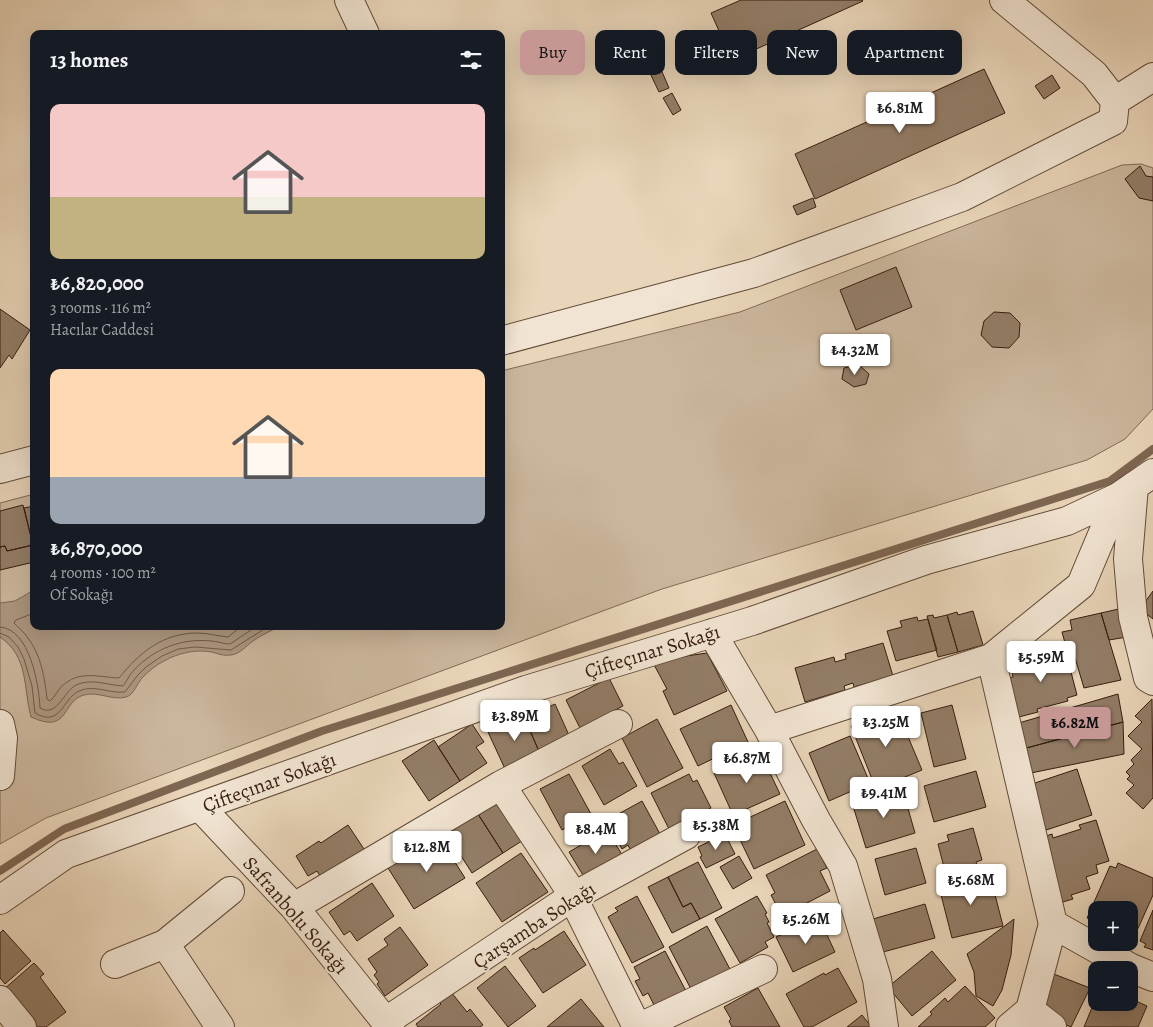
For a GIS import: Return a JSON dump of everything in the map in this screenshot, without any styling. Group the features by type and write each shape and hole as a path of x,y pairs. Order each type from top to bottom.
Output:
{"street":[{"path":"349,0 363,30"},
{"path":"505,334 754,273 962,197 1113,121 1115,102 1094,74 1004,0"},
{"path":"1115,102 1153,77"},
{"path":"0,469 30,461"},
{"path":"769,730 991,658 1081,585 1135,485"},
{"path":"1135,485 1128,559 1133,617 1148,678 1153,681"},
{"name":"Çifteçınar Sokağı","path":"0,900 66,854 526,690 752,621 926,560 1066,521 1135,485"},
{"path":"712,633 769,730 816,820 843,866 877,979 884,1027"},
{"path":"991,658 1053,924 1030,1010 1010,1027"},
{"path":"0,724 3,738 0,776"},
{"path":"294,907 500,784 618,724"},
{"path":"500,784 566,884 638,1027 763,969"},
{"name":"Safranbolu Sokağı","path":"200,806 294,907 387,1024"},
{"name":"Çarşamba Sokağı","path":"387,1024 572,898 686,835"},
{"path":"115,964 165,944 230,891"},
{"path":"1053,924 1131,968 1153,977"},
{"path":"165,944 220,1027"},
{"path":"0,1000 22,1027"},
{"path":"1030,1010 1052,1027"}],"shaded area":[{"path":"1141,164 1153,168 1153,409 1125,439 1087,460 662,589 46,818 0,844 0,503 30,495 30,630 505,630 505,370 740,312 1122,165"}],"water":[{"path":"30,592 30,630 272,630 234,654 223,655 200,651 187,652 175,656 150,670 129,696 116,698 95,694 84,695 77,698 59,720 52,722 31,717 20,663 16,654 0,637 0,603 15,601"}],"building":[{"path":"741,0 863,1 799,30 767,30 767,44 757,49 757,30 719,30 711,13"},
{"path":"984,69 1005,113 815,199 795,154 887,113 886,110 901,103 902,106"},
{"path":"651,75 663,75 669,88 659,92"},
{"path":"1052,75 1060,88 1044,99 1035,86"},
{"path":"672,93 681,110 673,115 663,98"},
{"path":"1140,166 1146,176 1153,177 1153,201 1139,198 1125,179"},
{"path":"813,198 816,207 797,215 793,206"},
{"path":"896,267 912,307 856,330 840,290"},
{"path":"0,309 30,330 12,359 9,355 0,368"},
{"path":"994,312 1010,313 1020,323 1019,337 1009,348 992,347 981,335 984,321"},
{"path":"858,364 869,374 866,384 854,387 842,379 844,368"},
{"path":"23,505 30,533 30,546 7,551 5,546 0,547 0,511"},
{"path":"30,507 30,533 24,508"},
{"path":"5,546 7,551 30,546 30,563 0,570 0,547"},
{"path":"1153,591 1153,619 1140,609"},
{"path":"1123,608 1127,637 1109,640 1101,613"},
{"path":"973,611 983,645 958,652 947,615 957,612 958,615"},
{"path":"1101,613 1121,680 1084,688 1073,651 1068,654 1062,632 1072,630 1070,620"},
{"path":"933,615 934,618 947,615 958,652 938,657 927,616"},
{"path":"917,617 918,621 928,619 937,650 896,661 887,631 902,627 900,621"},
{"path":"883,643 893,676 854,687 853,683 844,686 845,690 805,702 795,668 834,657 835,662 846,659 845,654"},
{"path":"1065,649 1077,695 1067,698 1068,701 1037,709 1038,712 1015,718 1006,679 1013,677 1011,666 1035,660 1034,656"},
{"path":"707,653 727,691 674,715 663,691 667,689 652,661"},
{"path":"609,678 623,706 580,728 566,700"},
{"path":"1118,694 1123,722 1019,750 1012,725"},
{"path":"1152,699 1153,798 1143,809 1126,793 1134,785 1127,779 1130,776 1126,772 1134,764 1131,760 1142,749 1128,736 1142,722 1135,716"},
{"path":"555,704 572,742 541,756 522,712 533,707 536,713"},
{"path":"731,705 748,742 698,766 680,729"},
{"path":"952,705 966,759 934,767 921,713"},
{"path":"896,708 922,770 876,789 851,726"},
{"path":"522,712 541,756 506,771 488,732 504,725 502,721"},
{"path":"657,719 683,768 647,787 622,738"},
{"path":"1123,722 1124,754 1026,774 1019,750"},
{"path":"472,724 484,742 476,747 487,763 460,781 438,747"},
{"path":"850,736 870,783 829,801 809,753"},
{"path":"434,740 460,781 429,801 402,761"},
{"path":"610,749 619,764 623,762 637,786 604,805 582,766"},
{"path":"760,752 780,794 733,815 714,773"},
{"path":"1077,769 1092,815 1043,831 1029,785"},
{"path":"976,771 986,807 934,822 924,786"},
{"path":"569,774 591,814 562,830 540,789"},
{"path":"689,774 693,782 697,780 711,808 669,829 651,793"},
{"path":"903,791 915,833 866,848 853,806"},
{"path":"502,796 528,837 503,853 476,811"},
{"path":"642,801 660,834 631,851 628,845 622,849 609,826 617,823 613,817"},
{"path":"785,801 805,845 754,869 733,825"},
{"path":"476,811 503,853 472,873 445,831"},
{"path":"1096,820 1109,861 1096,865 1098,873 1086,877 1090,889 1071,895 1073,899 1056,904 1035,840 1052,834 1053,838 1081,829 1079,825"},
{"path":"348,825 366,852 323,881 317,871 308,876 296,856 319,841 321,843"},
{"path":"973,828 982,860 976,862 979,870 947,879 938,844 949,841 947,835"},
{"path":"607,830 624,858 586,880 569,852"},
{"path":"725,834 735,854 706,868 700,857 702,856 698,847"},
{"path":"439,837 465,878 414,909 388,868"},
{"path":"916,848 926,883 885,895 875,859"},
{"path":"817,849 827,868 820,871 830,891 782,916 771,895 775,893 766,875"},
{"path":"521,853 548,892 502,922 476,883"},
{"path":"739,856 752,878 733,889 720,867"},
{"path":"698,862 722,908 700,919 691,903 683,907 668,877"},
{"path":"1118,863 1153,878 1153,895 1138,928 1138,901 1095,901 1110,866 1116,868"},
{"path":"990,875 1003,926 952,938 939,887"},
{"path":"668,877 683,907 691,903 700,919 672,933 648,887"},
{"path":"372,883 394,916 357,941 350,931 344,935 329,912"},
{"path":"637,896 664,947 632,963 608,917 618,911 615,908"},
{"path":"757,896 767,913 765,914 769,922 767,923 774,937 765,942 768,947 740,963 715,919"},
{"path":"925,904 935,938 883,952 873,919"},
{"path":"1153,910 1153,950 1144,947 1146,944 1140,941"},
{"path":"819,918 835,952 793,972 776,937"},
{"path":"1014,919 1011,955 1002,990 993,1006 976,996 974,972 967,954"},
{"path":"707,926 731,971 692,991 669,947"},
{"path":"400,927 428,965 385,996 377,984 379,982 374,975 377,972 368,959 388,945 384,939"},
{"path":"3,930 31,961 5,984 0,978 0,933"},
{"path":"564,931 586,965 543,993 519,958"},
{"path":"665,951 686,991 655,1007 648,993 643,996 635,981 640,979 634,967"},
{"path":"932,951 956,980 912,1016 888,987"},
{"path":"34,963 44,974 40,977 66,1012 46,1027 30,1027 3,990"},
{"path":"505,966 536,1006 508,1027 477,988"},
{"path":"838,968 857,1002 812,1027 804,1027 786,994 824,973 825,975"},
{"path":"1046,971 1088,987 1088,992 1071,1027 1041,1014"},
{"path":"965,986 995,1018 985,1027 918,1027 945,998 948,1002"},
{"path":"758,988 780,1027 732,1027 729,1021 731,1019 724,1007"},
{"path":"451,992 467,1012 470,1009 483,1025 480,1027 418,1027 416,1024 441,1004 439,1002"},
{"path":"581,999 604,1027 547,1027"},
{"path":"1138,1002 1147,1006 1138,1027 1084,1027 1091,1011 1138,1011"},
{"path":"862,1015 870,1025 875,1027 847,1027"}],"waterway":[{"path":"0,871 64,829 322,731 1110,481 1153,449"}]}
